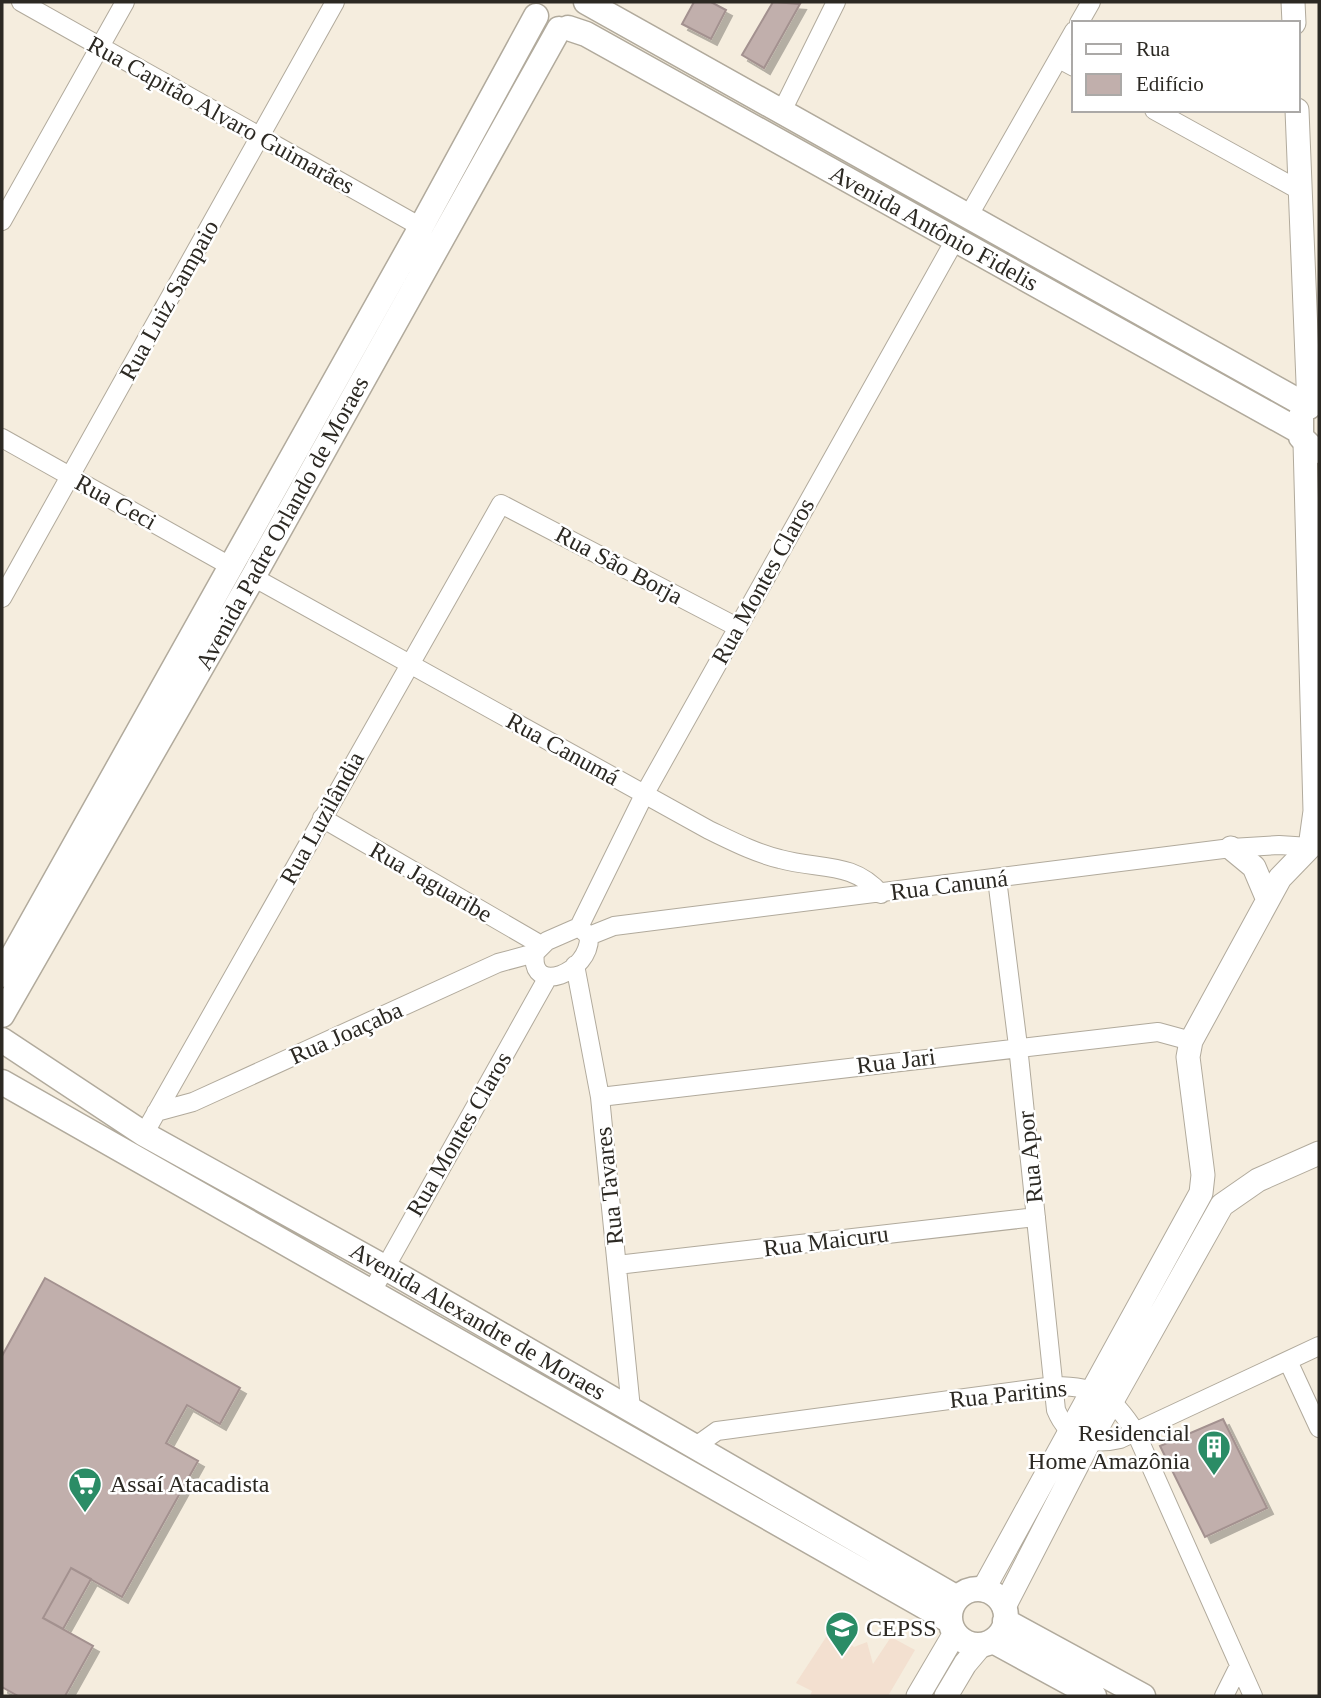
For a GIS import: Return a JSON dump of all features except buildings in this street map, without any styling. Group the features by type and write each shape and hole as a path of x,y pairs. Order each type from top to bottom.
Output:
{"main road":[{"name":"Avenida Padre Orlando de Moraes","path":"2,1015 564,29 580,19 585,2"},
{"name":"Avenida Antônio Fidelis","path":"585,2 1312,406"},
{"name":"Avenida Padre Orlando de Moraes","path":"2,975 421,228 530,7"},
{"name":"Avenida Antônio Fidelis","path":"530,7 543,24 586,34 955,240 1308,442"},
{"path":"1308,442 1301,417 1312,406"},
{"name":"Avenida Alexandre de Moraes","path":"2,1040 144,1134 384,1267 957,1598"},
{"name":"Avenida Alexandre de Moraes","path":"2,1082 952,1627"},
{"path":"983,1590 999,1599 996,1628 966,1643 952,1627 950,1613 957,1598 965,1592 983,1590"},
{"path":"996,1628 1094,1696"},
{"path":"996,1628 1143,1696"}],"street":[{"name":"Rua Capitão Alvaro Guimarães","path":"21,2 421,228"},
{"path":"2,221 125,2"},
{"name":"Rua Luiz Sampaio","path":"2,598 335,2"},
{"path":"782,111 836,2"},
{"path":"1080,21 1091,2"},
{"path":"1293,2 1294,21"},
{"path":"969,215 1067,63 1072,40"},
{"path":"1158,112 1300,190"},
{"path":"1297,112 1312,406"},
{"name":"Rua Montes Claros","path":"575,965 587,948 584,932 644,795 955,240"},
{"name":"Rua Ceci","path":"2,438 230,566"},
{"path":"1103,1395 1201,1193 1203,1175 1188,1056 1191,1041 1280,878 1315,848 1308,442"},
{"name":"Rua São Borja","path":"501,504 737,627"},
{"name":"Rua Luzilândia","path":"144,1134 501,504"},
{"name":"Rua Canumá","path":"253,577 644,795 746,848 782,860 861,874 881,894"},
{"name":"Rua Jaguaribe","path":"322,818 538,949"},
{"name":"Rua Canuná","path":"538,949 584,932 614,926 1231,848 1279,845 1315,848"},
{"path":"1231,848 1254,867 1268,900"},
{"name":"Rua Apor","path":"997,878 1018,1046 1056,1410 1079,1437"},
{"path":"538,949 538,969 548,977 559,978 575,965"},
{"name":"Rua Joaçaba","path":"156,1112 193,1102 498,964 538,949"},
{"name":"Rua Tavares","path":"575,965 600,1097 631,1409"},
{"name":"Rua Montes Claros","path":"371,1293 548,977"},
{"name":"Rua Jari","path":"600,1097 1018,1046 1158,1032 1191,1041"},
{"path":"983,1590 1222,1205 1258,1180 1319,1153"},
{"name":"Rua Maicuru","path":"617,1265 1036,1217"},
{"path":"1079,1437 1103,1443 1136,1433 1319,1346"},
{"path":"1287,1361 1319,1428"},
{"name":"Rua Paritins","path":"696,1446 718,1432 1054,1385 1103,1395"},
{"path":"1103,1395 1136,1433 1253,1696"},
{"path":"946,1696 965,1664 996,1628 1079,1437"},
{"path":"918,1696 952,1627"},
{"path":"1224,1696 1239,1666"}],"shaded area":[{"name":"CEPSS","path":"832,1628 854,1647 867,1642 873,1664 891,1637 915,1650 888,1696 810,1696 812,1691 796,1683"}],"place":[{"name":"Residencial Home Amazônia","path":"1214,1477"},
{"name":"Assaí Atacadista","path":"85,1514"},
{"name":"CEPSS","path":"842,1658"}]}
